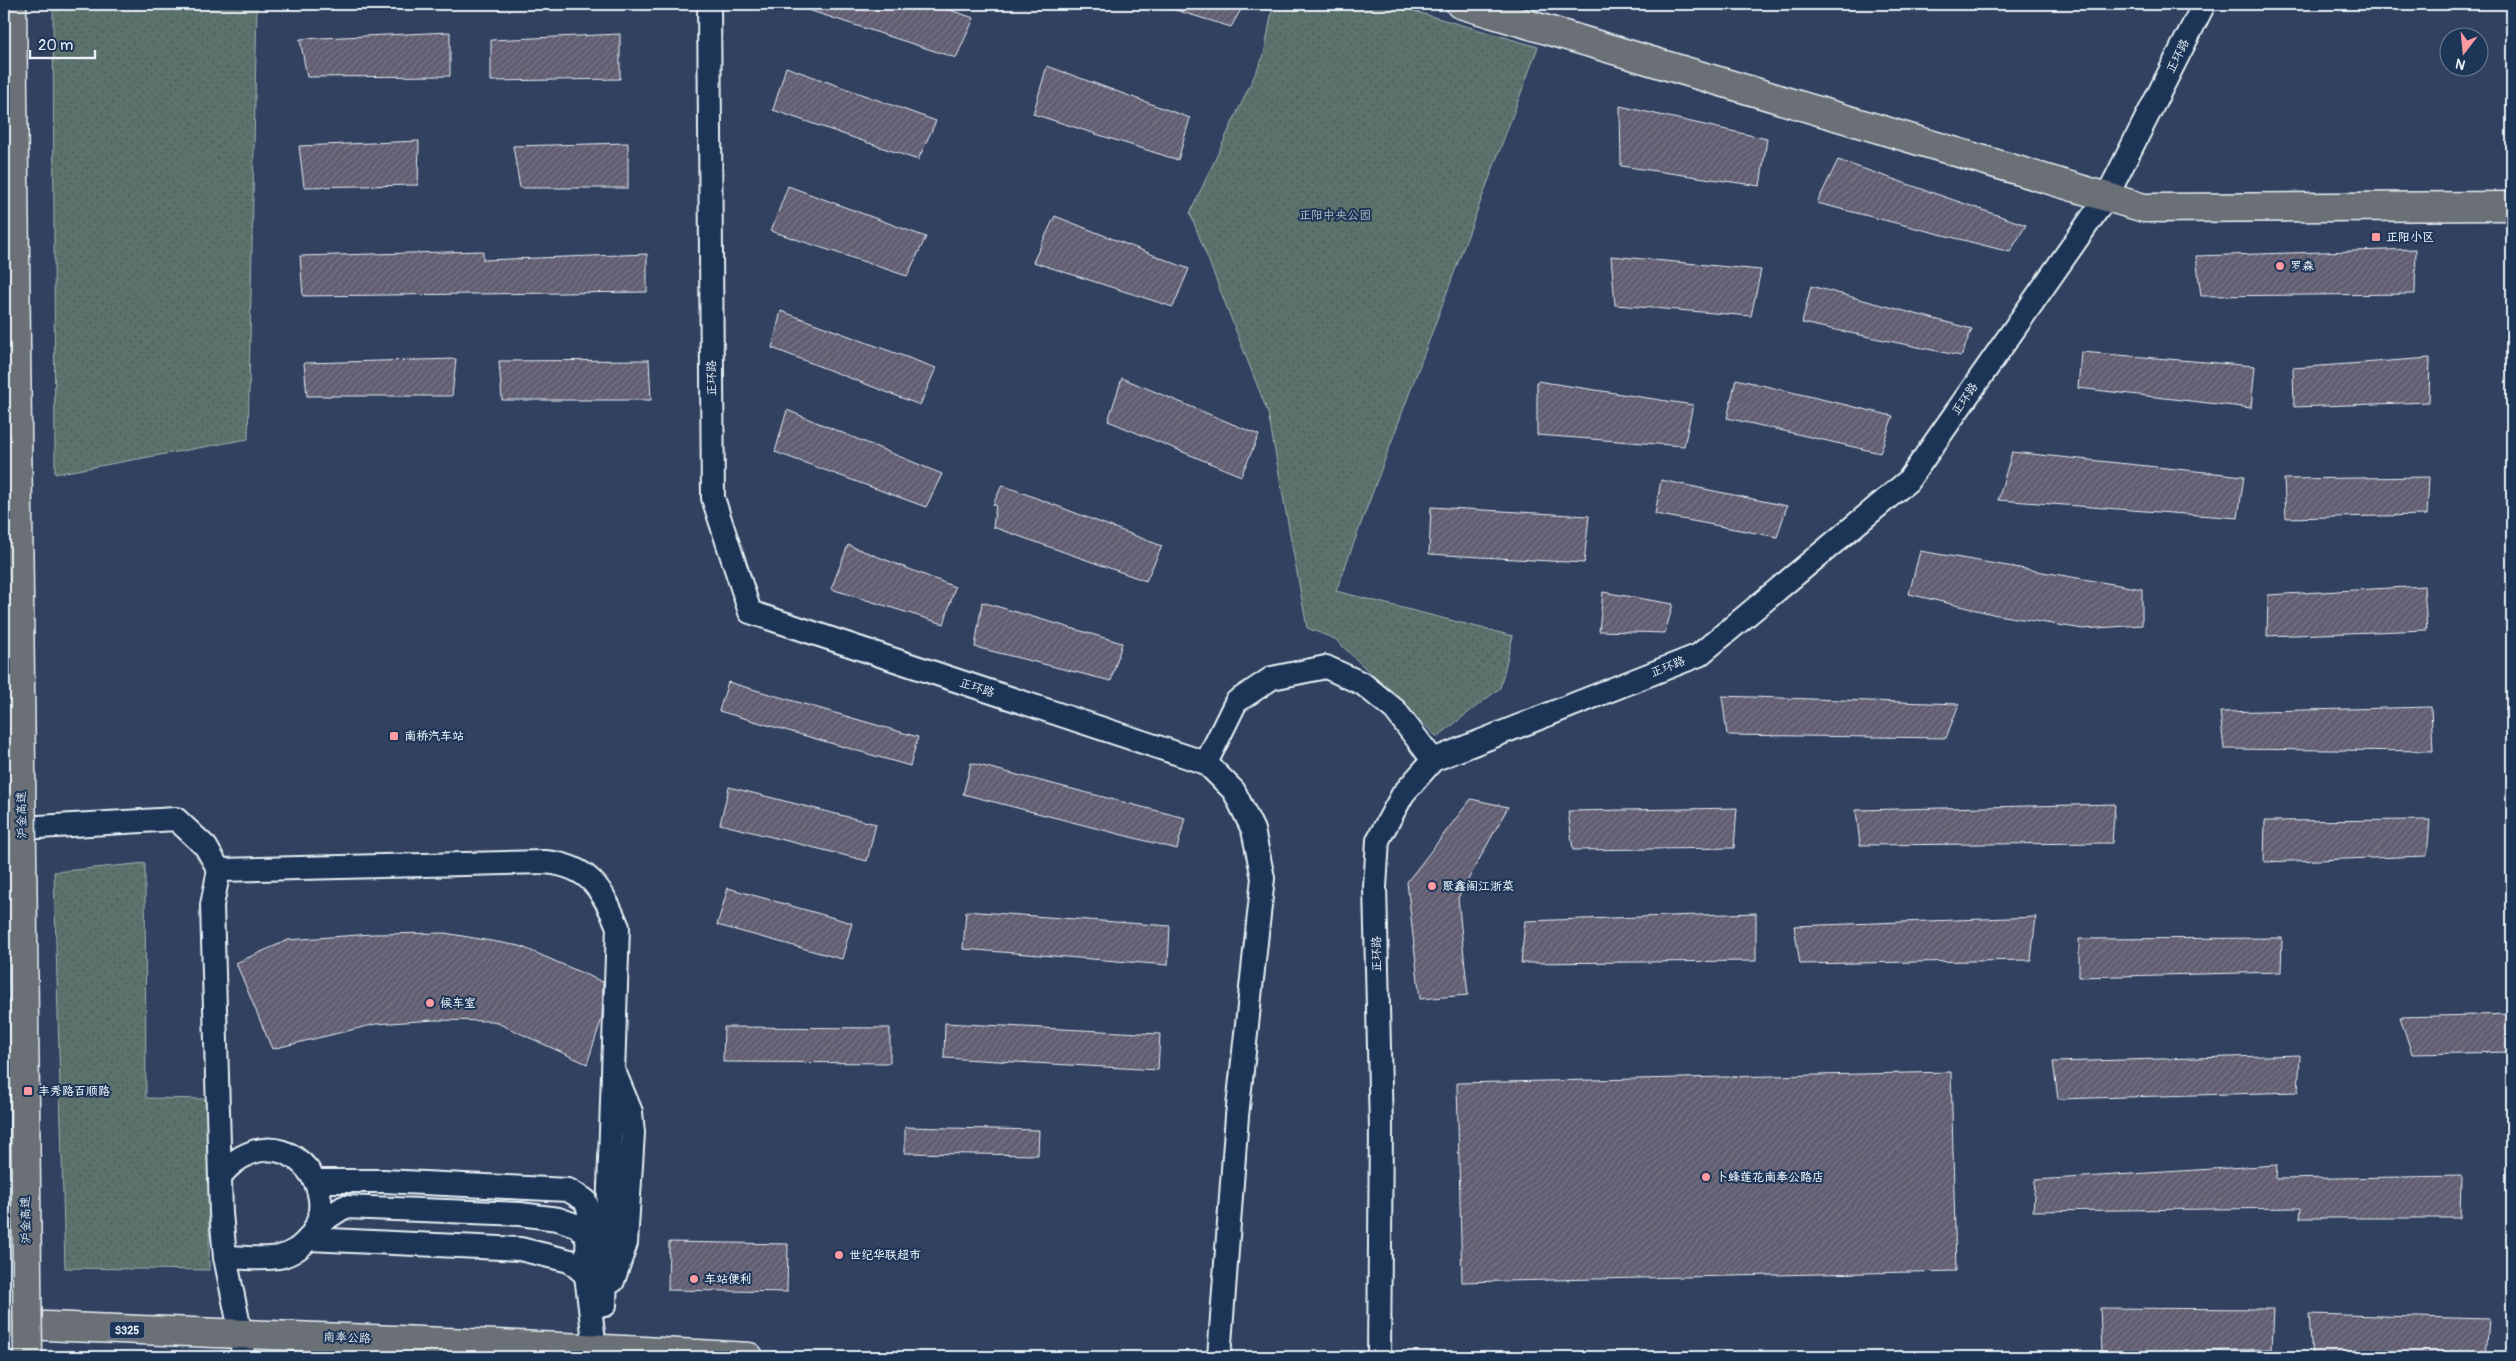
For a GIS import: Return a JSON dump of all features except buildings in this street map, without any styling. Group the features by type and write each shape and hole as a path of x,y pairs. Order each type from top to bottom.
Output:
{"main road":[{"name":"沪金高速","path":"12,4 28,1357"},
{"path":"1460,4 2144,208 2512,206"},
{"name":"南奉公路","path":"8,1324 242,1346 596,1352 749,1357"}],"street":[{"name":"正环路","path":"708,4 713,498 750,612 1206,763 1234,791 1253,830 1263,878 1237,1116 1220,1357"},
{"name":"正环路","path":"1379,1357 1381,1128 1375,887 1378,840 1403,794 1433,760 1699,655 1908,481 2107,196 2204,4"},
{"path":"4,647 8,1324 12,1357"},
{"path":"1206,763 1236,702 1272,678 1326,667 1363,684 1395,710 1433,760"},
{"path":"5,829 176,819 206,848 219,870 212,905 221,1213 226,1257 242,1346"},
{"path":"219,870 545,862 559,863 581,870 605,897 618,927 605,1305 596,1352"},
{"path":"221,1176 233,1162 249,1153 267,1150 284,1153 300,1161 312,1174 320,1189 321,1207 313,1231"},
{"path":"316,1181 568,1190 585,1200 589,1212 586,1275 590,1318 596,1352"},
{"path":"226,1257 279,1257 295,1250 313,1231 344,1207 520,1214 558,1218 578,1226 588,1238"},
{"path":"313,1231 520,1249 570,1261 586,1275"}],"green space":[{"path":"53,4 257,4 248,439 55,474"},
{"name":"正阳中央公园","path":"1273,4 1389,4 1538,47 1336,591 1513,636 1500,688 1437,737 1335,639 1307,628 1268,413 1190,213 1264,55"},
{"path":"145,863 146,1098 210,1099 209,1270 65,1268 54,872"}],"place":[{"name":"正阳小区","path":"2376,237"},
{"name":"罗森","path":"2280,266"},
{"name":"南桥汽车站","path":"394,736"},
{"name":"聚鑫阁江浙菜","path":"1432,886"},
{"name":"候车室","path":"430,1003"},
{"name":"丰秀路百顺路","path":"28,1091"},
{"name":"卜蜂莲花南奉公路店","path":"1706,1177"},
{"name":"世纪华联超市","path":"839,1255"},
{"name":"车站便利","path":"694,1279"}]}
